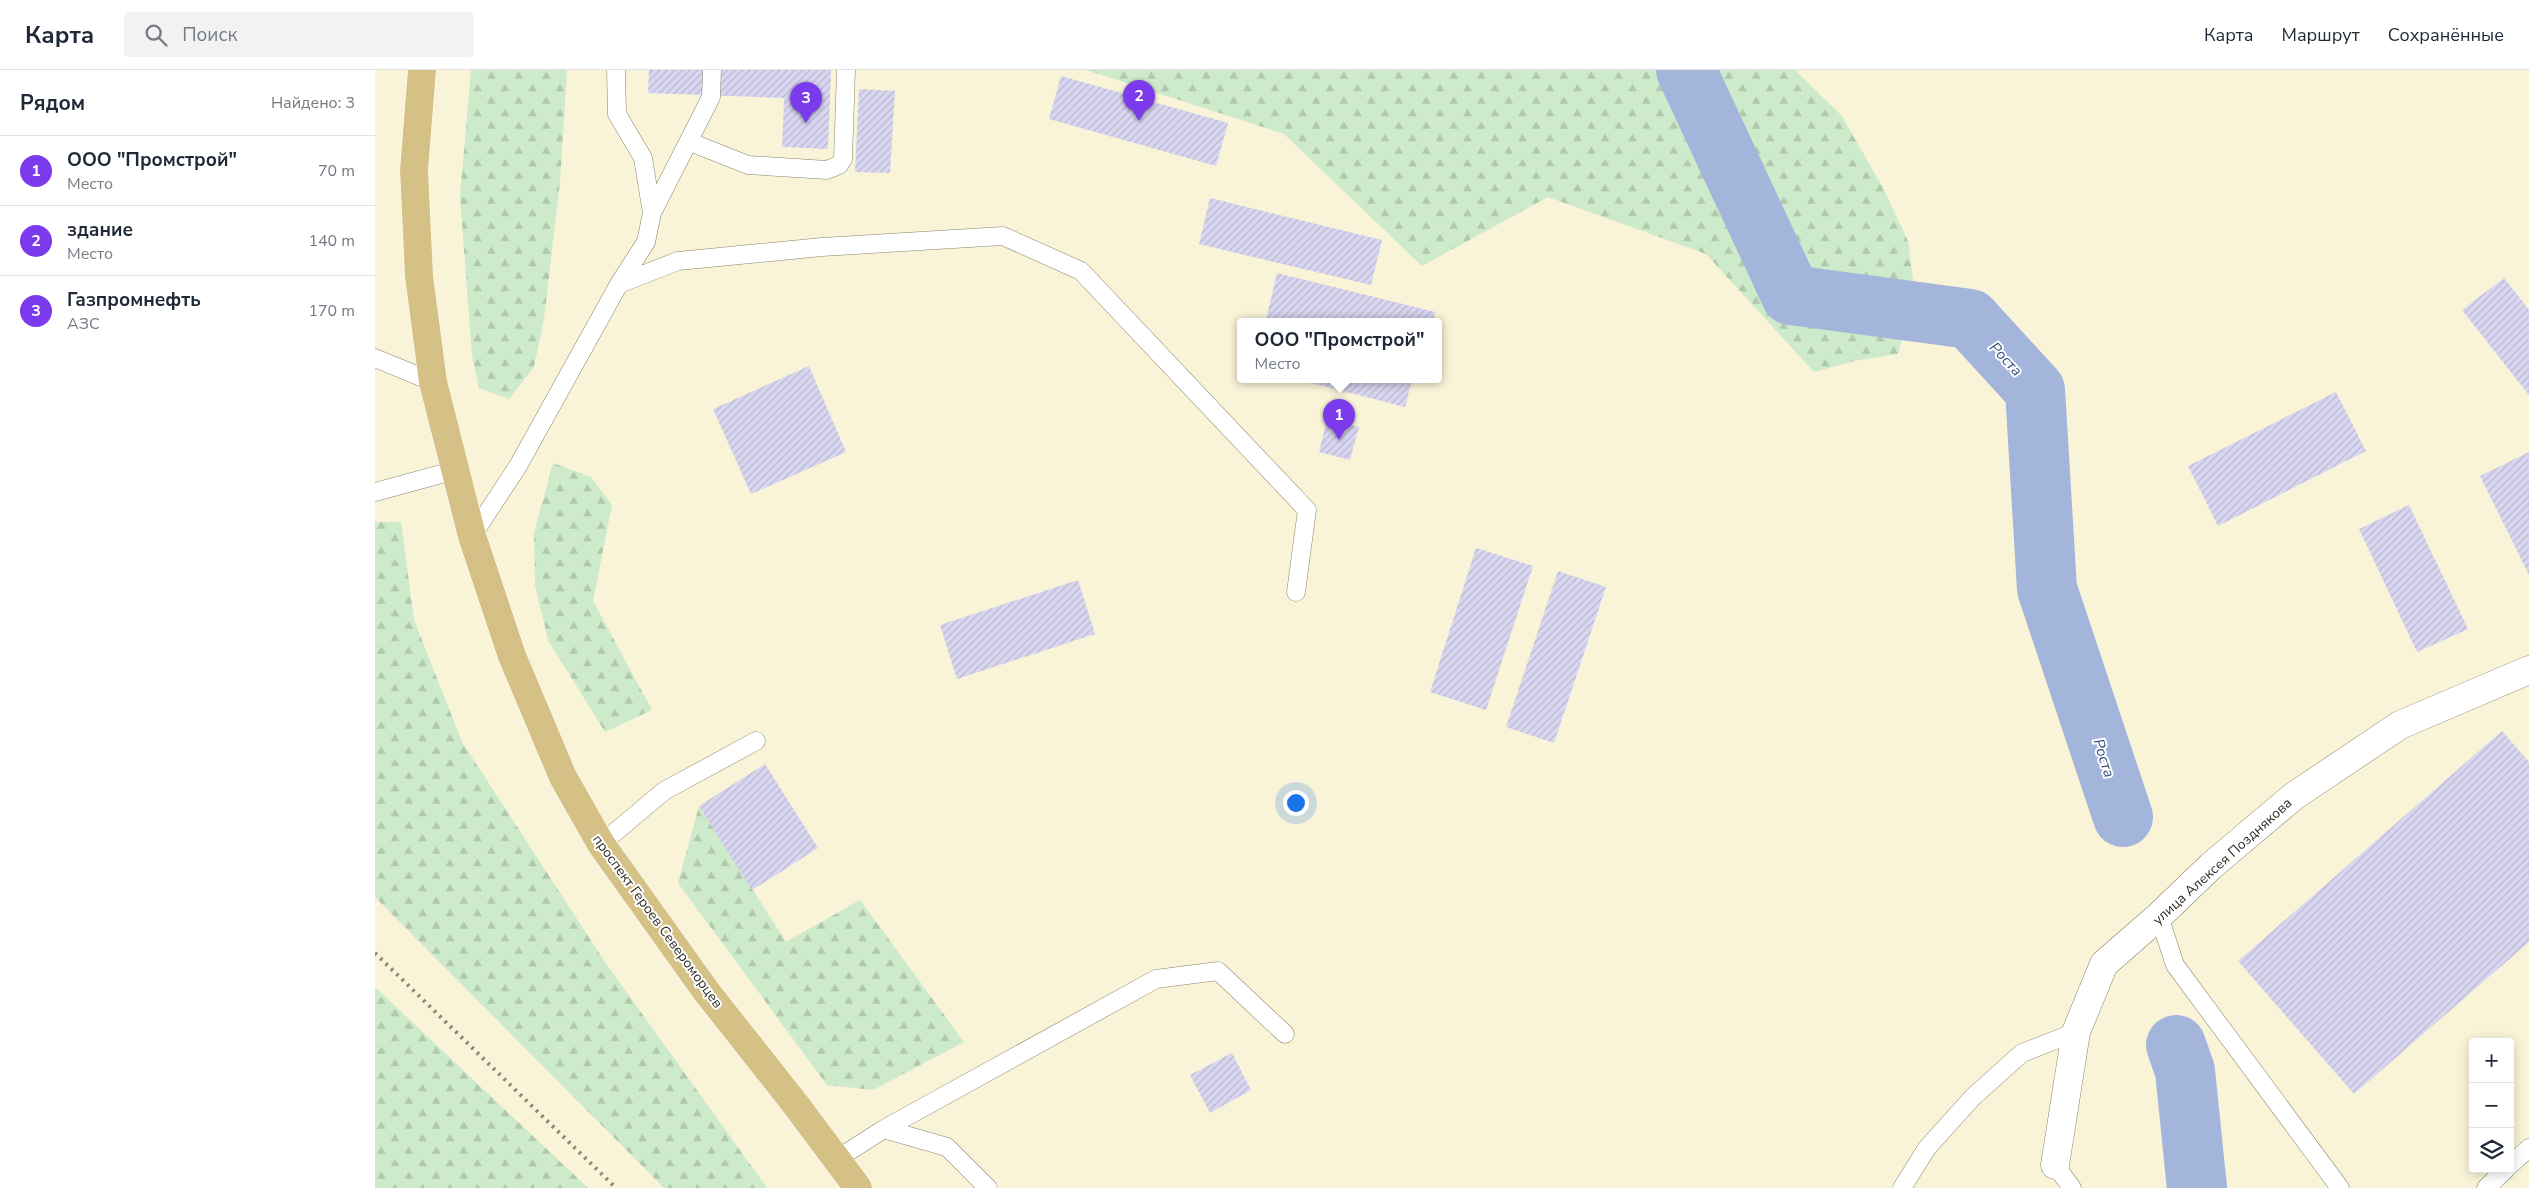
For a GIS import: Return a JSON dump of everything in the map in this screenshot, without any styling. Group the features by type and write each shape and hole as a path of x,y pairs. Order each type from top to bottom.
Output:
{"main road":[{"name":"проспект Героев Североморцев","path":"422,70 414,170 419,276 433,382 472,536 512,656 563,777 601,844 706,991 858,1188"}],"street":[{"name":"улица Алексея Позднякова","path":"2055,1165 2076,1032 2104,964 2159,916 2211,866 2294,796 2400,725 2529,670"}],"lane":[{"path":"616,70 617,114 643,158 652,213"},
{"path":"472,536 518,466 619,284 646,242 652,213 690,142 711,97 712,70"},
{"path":"690,142 748,165 827,170 839,165 843,159 846,70"},
{"path":"619,284 678,261 822,247 1003,236 1081,271 1307,510 1295,592"},
{"path":"375,358 433,382"},
{"path":"375,492 456,470"},
{"path":"601,844 664,791 756,741"},
{"path":"2159,916 2175,965 2340,1188"},
{"path":"837,1159 884,1129 1156,979 1218,971 1285,1034"},
{"path":"1902,1188 1927,1148 1973,1097 2022,1053 2076,1032"},
{"path":"884,1129 947,1147 989,1188"},
{"path":"2514,1162 2529,1148"},
{"path":"2055,1165 2072,1188"},
{"path":"2486,1188 2502,1173"}],"green space":[{"path":"471,70 567,70 560,182 544,319 534,367 509,399 479,388 472,356 460,196"},
{"path":"1086,70 1795,70 1841,115 1882,186 1908,241 1915,295 1898,354 1854,361 1814,372 1706,254 1548,197 1422,266 1284,134"},
{"path":"553,463 591,477 612,505 593,601 652,710 605,732 548,640 535,585 534,533"},
{"path":"375,522 401,522 414,620 462,742 605,962 767,1188 664,1188 375,897"},
{"path":"699,806 786,942 860,900 964,1042 873,1090 827,1085 678,883"},
{"path":"375,987 588,1188 375,1188"}],"building":[{"path":"649,70 831,70 828,149 782,147 784,98 648,93"},
{"path":"1061,76 1228,123 1216,166 1049,119"},
{"path":"859,89 895,91 890,173 855,172"},
{"path":"1210,198 1382,240 1371,285 1199,244"},
{"path":"1277,273 1435,312 1434,318 1266,318"},
{"path":"2504,278 2529,310 2529,395 2462,310"},
{"path":"809,366 846,452 751,494 713,409"},
{"path":"1312,383 1411,383 1405,407"},
{"path":"2336,392 2366,451 2218,526 2188,466"},
{"path":"1327,419 1359,427 1350,460 1319,452"},
{"path":"2529,452 2529,575 2480,476"},
{"path":"2409,505 2468,629 2417,652 2359,529"},
{"path":"1476,548 1533,566 1486,710 1430,692"},
{"path":"1558,571 1606,587 1554,743 1506,727"},
{"path":"1078,580 1095,634 957,679 940,625"},
{"path":"2502,731 2529,762 2529,942 2354,1094 2238,961"},
{"path":"765,764 818,848 752,890 699,806"},
{"path":"1232,1053 1251,1090 1210,1113 1190,1075"}],"waterway":[{"name":"Роста","path":"1686,70 1791,295 1970,319 2035,390 2047,589 2123,817"},
{"name":"Роста","path":"2176,1045 2185,1071 2197,1188"}],"railway":[{"path":"375,953 616,1188"}],"place":[{"name":"здание","path":"1139,121"},
{"name":"Газпромнефть","path":"806,123"},
{"name":"ООО \"Промстрой\"","path":"1339,440"}]}
